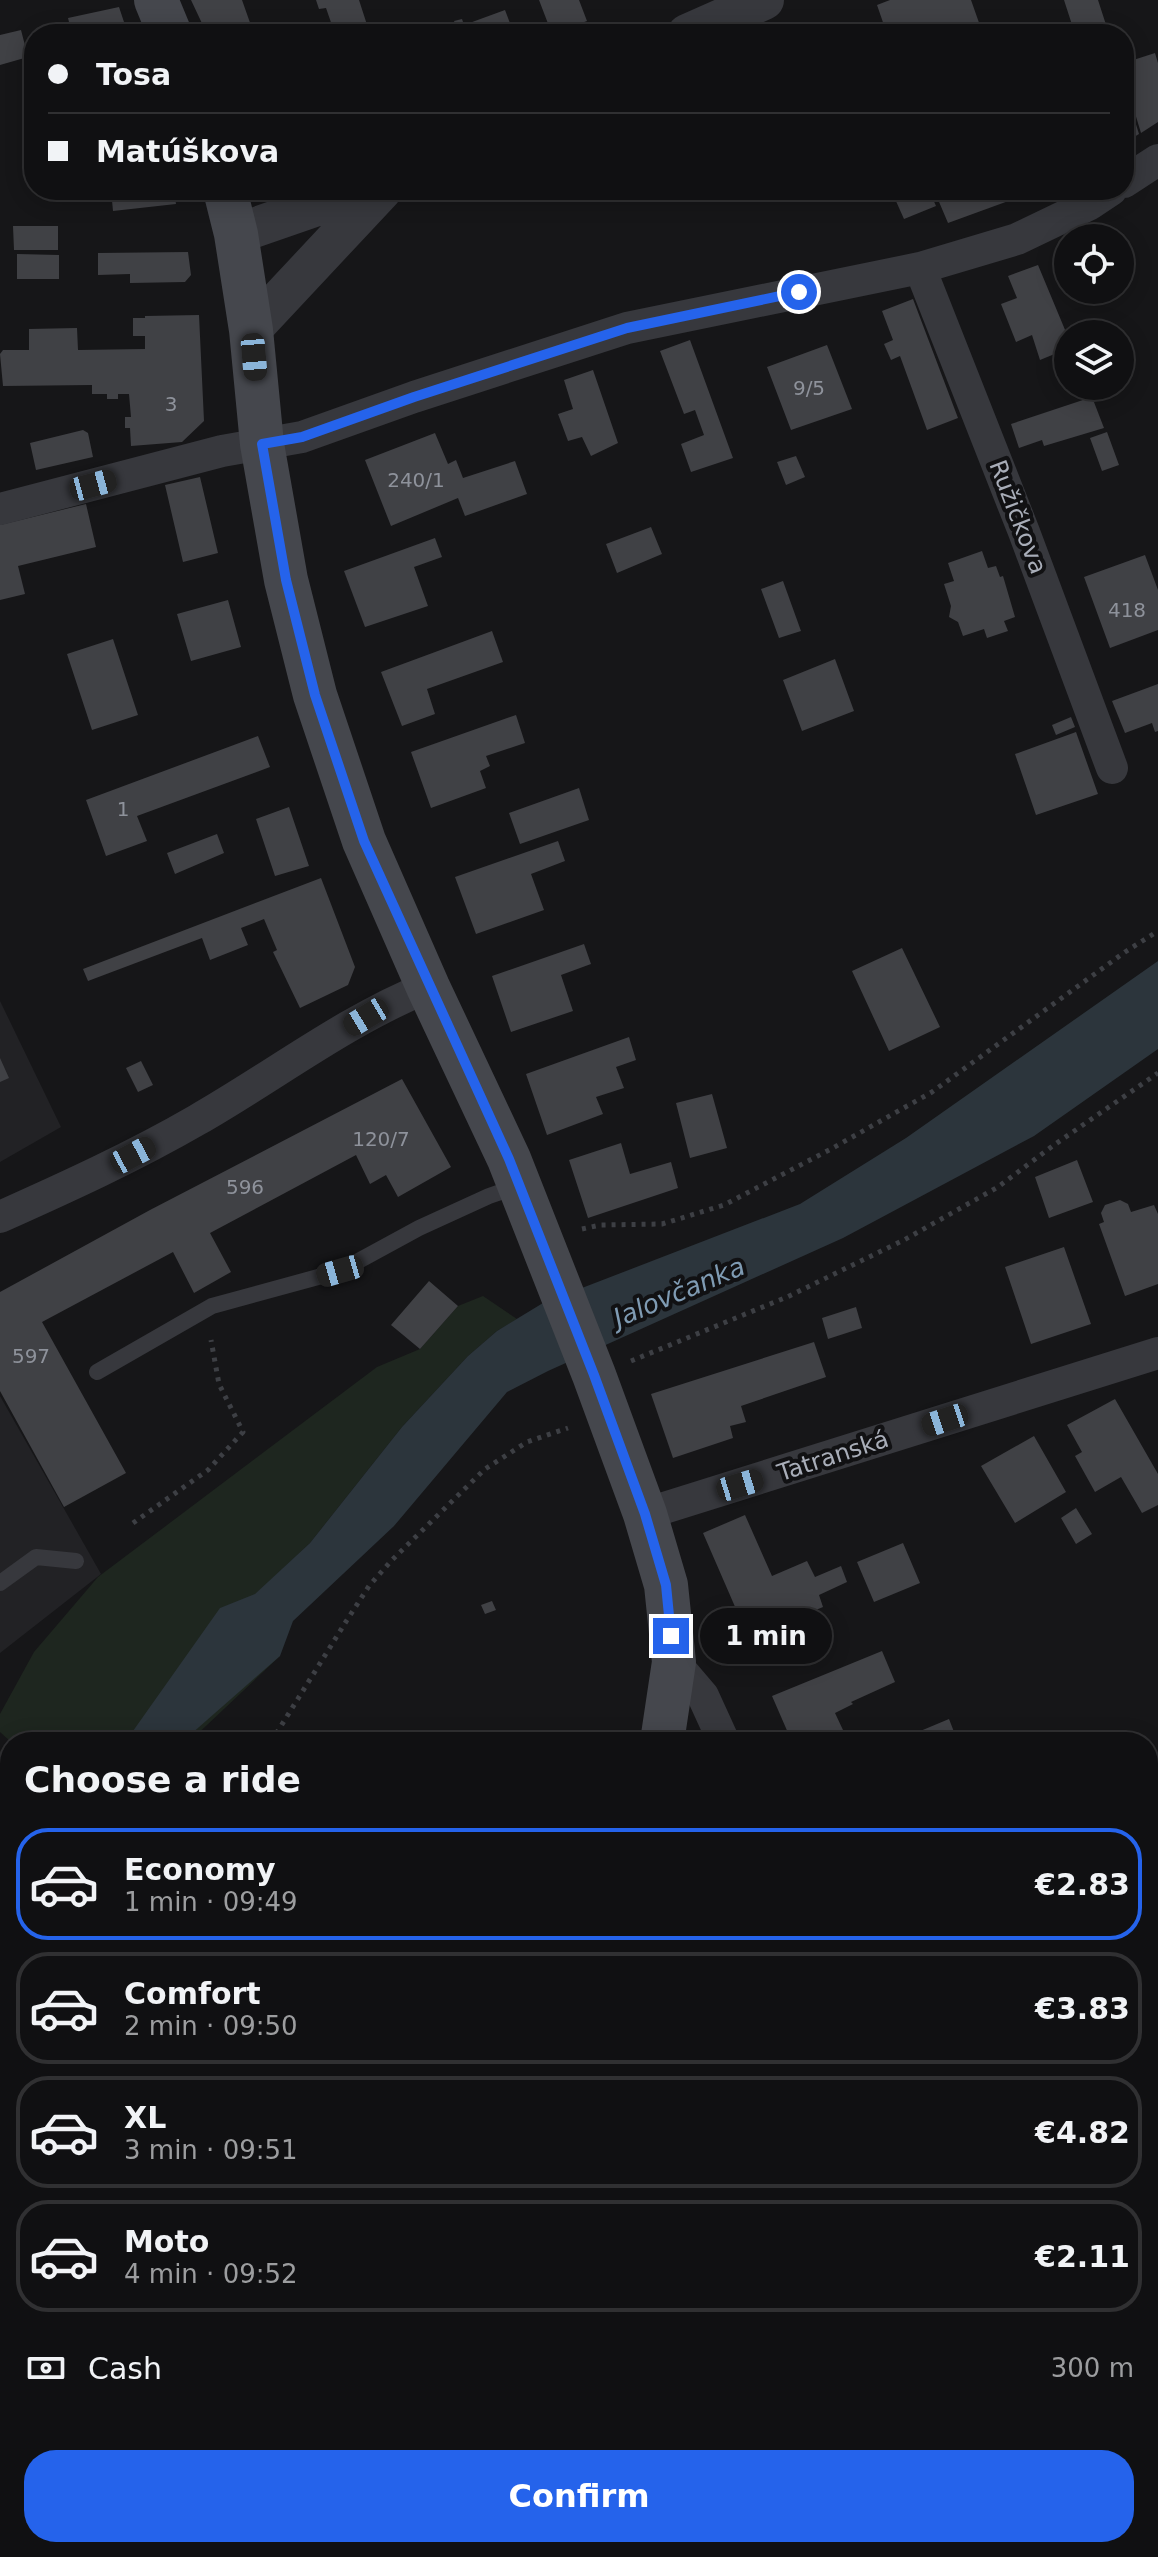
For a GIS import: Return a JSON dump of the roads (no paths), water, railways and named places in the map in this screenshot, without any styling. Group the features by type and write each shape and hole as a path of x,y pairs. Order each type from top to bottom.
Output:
{"main road":[{"path":"156,0 166,24"},
{"path":"228,200 251,330 262,444 286,580 315,695 364,841 519,1185 562,1242 611,1383 666,1585 674,1662 664,1732"}],"street":[{"path":"710,24 764,0"},
{"path":"1134,176 1158,160"},
{"path":"236,234 334,200"},
{"path":"251,330 353,200"},
{"path":"0,509 222,451 302,437 627,328 920,268 1017,239 1096,200"},
{"name":"Ružičkova","path":"920,268 1024,532 1112,768"},
{"path":"0,1217 111,1166 185,1127 391,1002 428,987"},
{"name":"Tatranská","path":"645,1514 1158,1353"},
{"path":"674,1662 703,1696 719,1732"}],"lane":[{"path":"97,1372 212,1306 340,1271 419,1228 519,1185"},
{"path":"0,1583 36,1557 76,1561"}],"water":[{"name":"Jalovčanka","path":"1158,961 1158,1049 1034,1136 843,1238 507,1392 394,1526 293,1621 280,1656 193,1732 132,1732 220,1608 255,1594 310,1543 402,1427 468,1356 497,1331 543,1303 800,1204 906,1138"}]}
